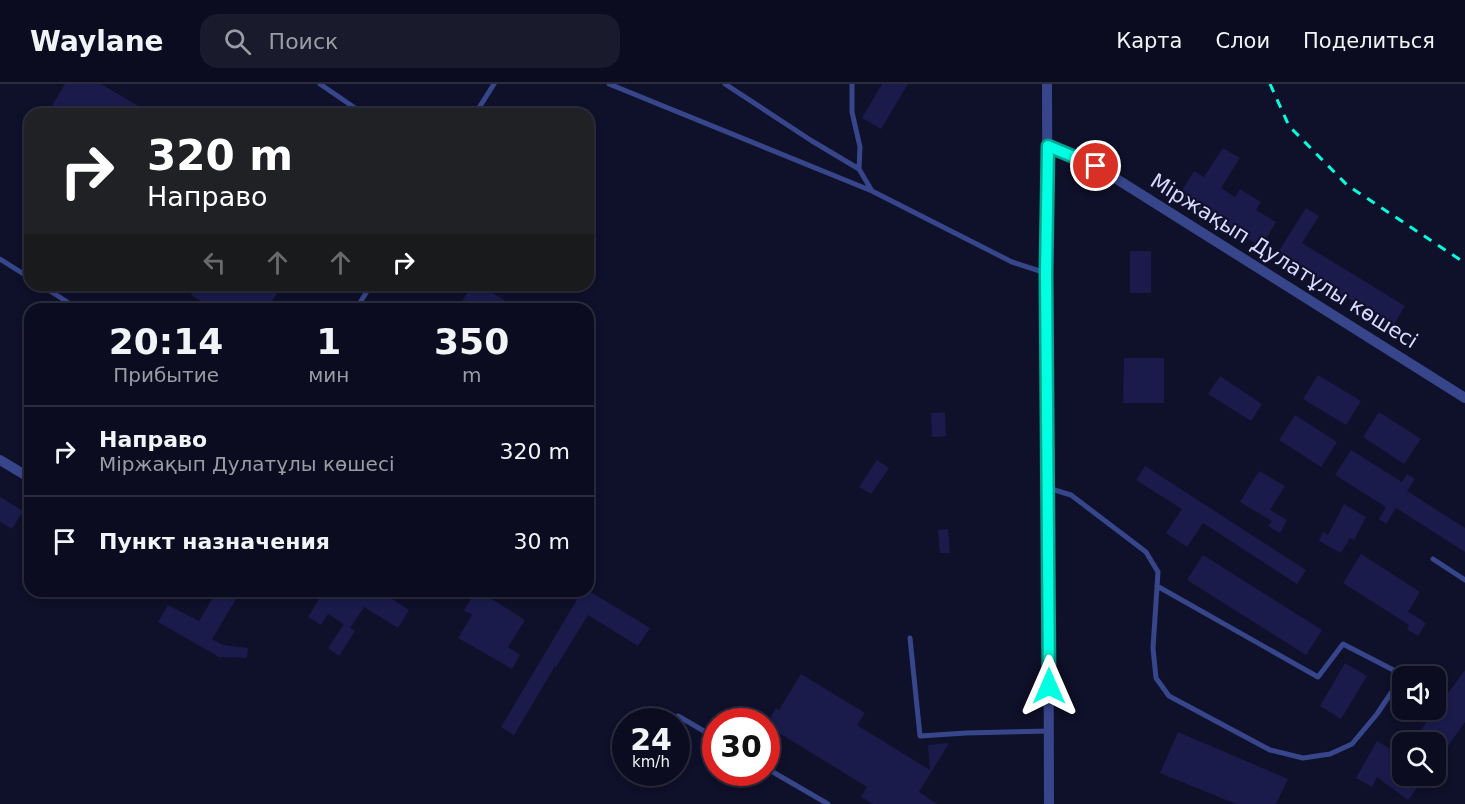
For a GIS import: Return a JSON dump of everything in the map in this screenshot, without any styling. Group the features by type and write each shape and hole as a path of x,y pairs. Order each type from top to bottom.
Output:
{"street":[{"path":"1047,84 1049,804"},
{"name":"Міржақып Дулатұлы көшесі","path":"1048,146 1096,166 1465,398"},
{"path":"0,460 24,474"}],"lane":[{"path":"320,84 355,108"},
{"path":"479,108 495,84"},
{"path":"609,84 872,191 1012,262 1046,273"},
{"path":"725,84 859,169 872,191"},
{"path":"852,84 852,112 860,147 859,169"},
{"path":"0,259 24,274"},
{"path":"50,291 68,303"},
{"path":"1048,488 1071,495 1146,552 1158,572 1153,648 1156,678 1169,696 1270,750 1303,758 1329,754 1352,744 1377,714 1403,675 1343,644 1318,677 1158,586"},
{"path":"1433,559 1465,580"},
{"path":"910,638 920,736 1049,731"},
{"path":"780,776 828,804"}],"building":[{"path":"65,84 101,84 142,108 51,108"},
{"path":"882,84 908,84 881,129 862,118"},
{"path":"1223,148 1240,158 1221,188 1235,197 1240,189 1261,202 1256,210 1276,222 1261,247 1178,197 1194,171 1204,177"},
{"path":"1306,208 1319,216 1302,243 1405,306 1393,326 1277,254"},
{"path":"1130,251 1151,251 1151,293 1130,293"},
{"path":"193,291 278,291 271,303 204,303 191,295"},
{"path":"468,291 489,291 509,303 461,303"},
{"path":"1124,358 1164,358 1164,403 1123,403"},
{"path":"1318,375 1361,401 1346,425 1303,399"},
{"path":"1220,376 1262,404 1251,421 1208,394"},
{"path":"945,412 946,436 932,437 931,413"},
{"path":"1379,412 1421,439 1404,464 1363,437"},
{"path":"1295,415 1337,442 1321,467 1279,440"},
{"path":"1351,450 1402,482 1407,474 1415,479 1407,491 1465,528 1465,552 1396,508 1386,524 1379,519 1386,507 1335,475"},
{"path":"877,460 889,468 871,494 859,487"},
{"path":"1145,466 1306,570 1297,584 1203,523 1187,547 1166,533 1182,509 1136,480"},
{"path":"1259,471 1285,486 1270,510 1287,520 1280,533 1268,526 1272,521 1240,502"},
{"path":"0,497 23,511 12,529 0,522"},
{"path":"1344,504 1366,517 1354,540 1350,538 1341,553 1319,541 1323,532 1328,535"},
{"path":"948,529 950,553 940,553 938,530"},
{"path":"1361,554 1420,592 1408,612 1426,623 1418,636 1407,629 1409,625 1343,583"},
{"path":"1203,555 1322,630 1306,655 1187,580"},
{"path":"594,594 650,628 638,646 588,615 514,735 501,727 578,597 594,597"},
{"path":"213,597 237,597 212,639 223,645 248,648 247,658 219,657 158,622 168,605 199,621"},
{"path":"316,597 389,597 409,610 398,628 364,607 350,628 328,614 321,625 308,617 319,599"},
{"path":"472,597 489,597 525,620 508,647 520,655 512,669 458,638 472,615 464,610"},
{"path":"344,624 355,631 339,656 328,648"},
{"path":"1345,663 1367,676 1341,719 1320,706"},
{"path":"1465,670 1465,722 1446,749 1446,732 1419,732 1428,720 1446,720 1446,696"},
{"path":"801,674 865,713 857,725 930,770 928,745 949,743 919,792 937,804 873,804 861,797 867,787 780,734 780,708"},
{"path":"1178,732 1288,779 1276,804 1236,804 1160,773"},
{"path":"1377,741 1392,750 1392,786 1418,786 1408,800 1377,777 1372,787 1356,778"}],"railway":[{"path":"1270,84 1289,126 1347,185 1465,263"}],"route":[{"path":"1049,686 1046,273 1048,146 1096,166"}]}
